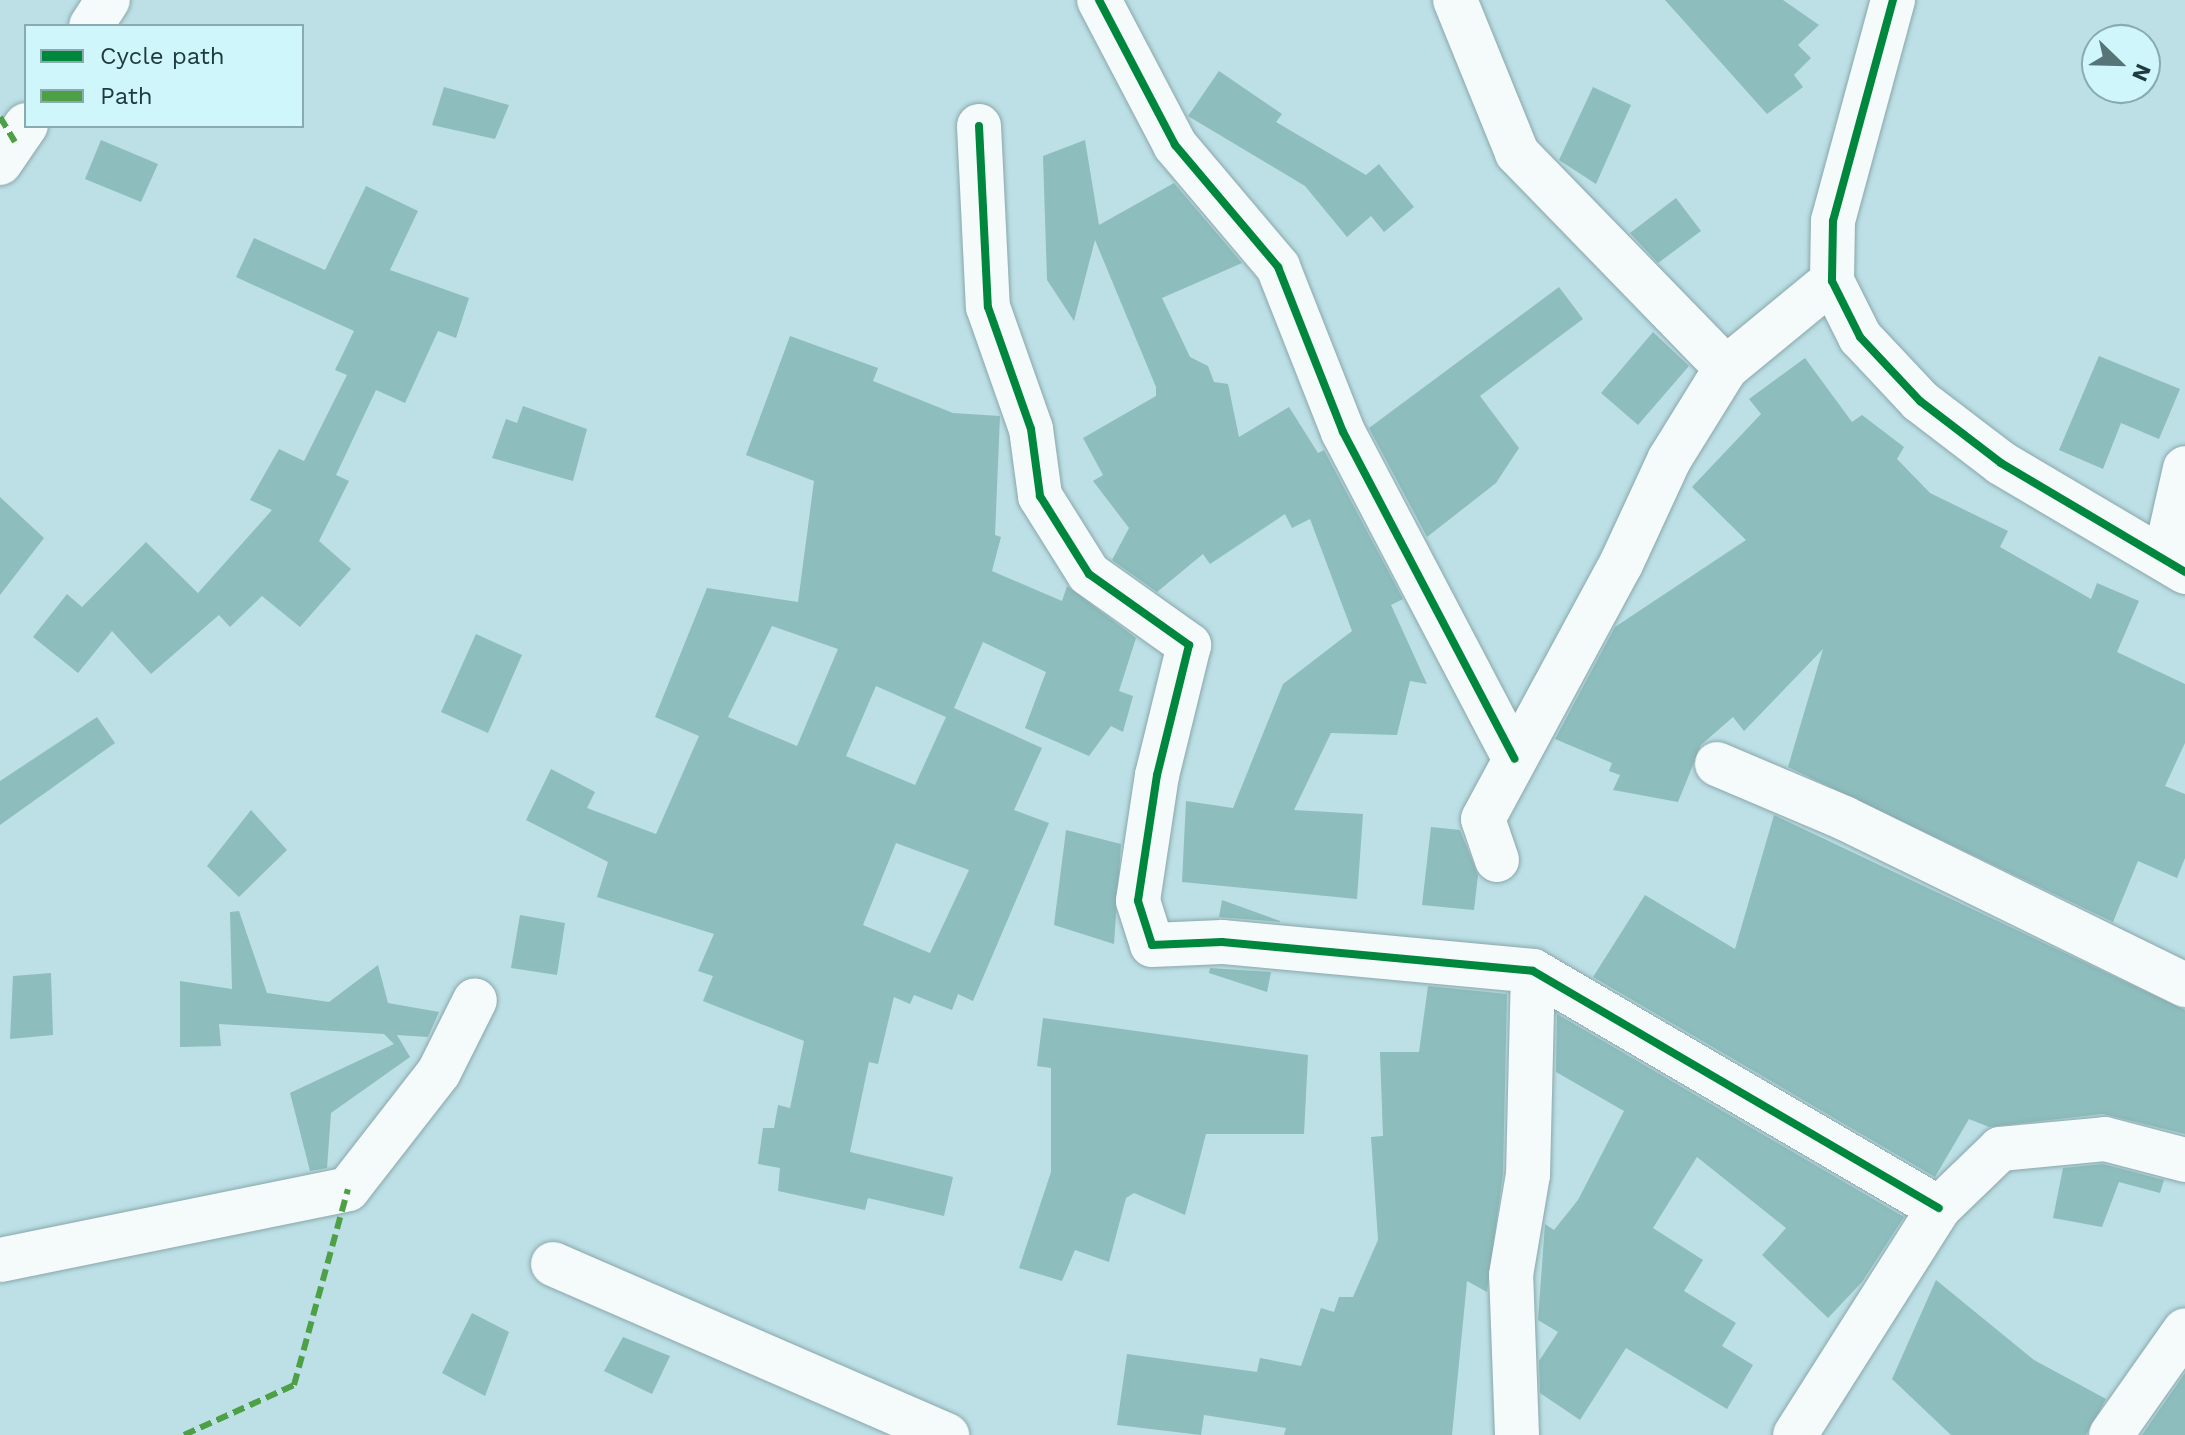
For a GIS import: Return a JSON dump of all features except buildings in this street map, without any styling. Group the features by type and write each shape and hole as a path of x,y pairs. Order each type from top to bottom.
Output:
{"street":[{"path":"92,24 108,0"},
{"path":"1099,0 1175,145 1278,267 1343,432 1515,759"},
{"path":"1455,0 1517,153 1726,368"},
{"path":"1893,0 1833,221 1832,281 1860,337 1920,401 2001,463 2175,564 2185,468"},
{"path":"979,126 988,307 1031,429 1040,496 1089,574 1189,645 1157,775 1138,901 1152,945 1222,942 1533,971 1939,1208"},
{"path":"0,163 24,128"},
{"path":"1497,860 1483,819 1669,460 1726,368 1832,281"},
{"path":"1717,764 1844,818 2185,985"},
{"path":"1517,1435 1511,1275 1528,1175 1533,971"},
{"path":"0,1260 348,1189 439,1072 475,1000"},
{"path":"1795,1435 1939,1208 2000,1149 2105,1139 2185,1160"},
{"path":"553,1264 947,1435"},
{"path":"2111,1435 2185,1330"}],"marked path":[{"path":"0,117 15,142"},
{"path":"184,1435 294,1385 348,1189"}],"cycle path":[{"path":"1099,0 1175,145 1278,267 1343,432 1515,759"},
{"path":"1893,0 1833,221 1832,281 1860,337 1920,401 2001,463 2185,572"},
{"path":"979,126 988,307 1031,429 1040,496 1089,574 1189,645 1157,775 1138,901 1152,945 1222,942 1533,971 1939,1208"}]}
